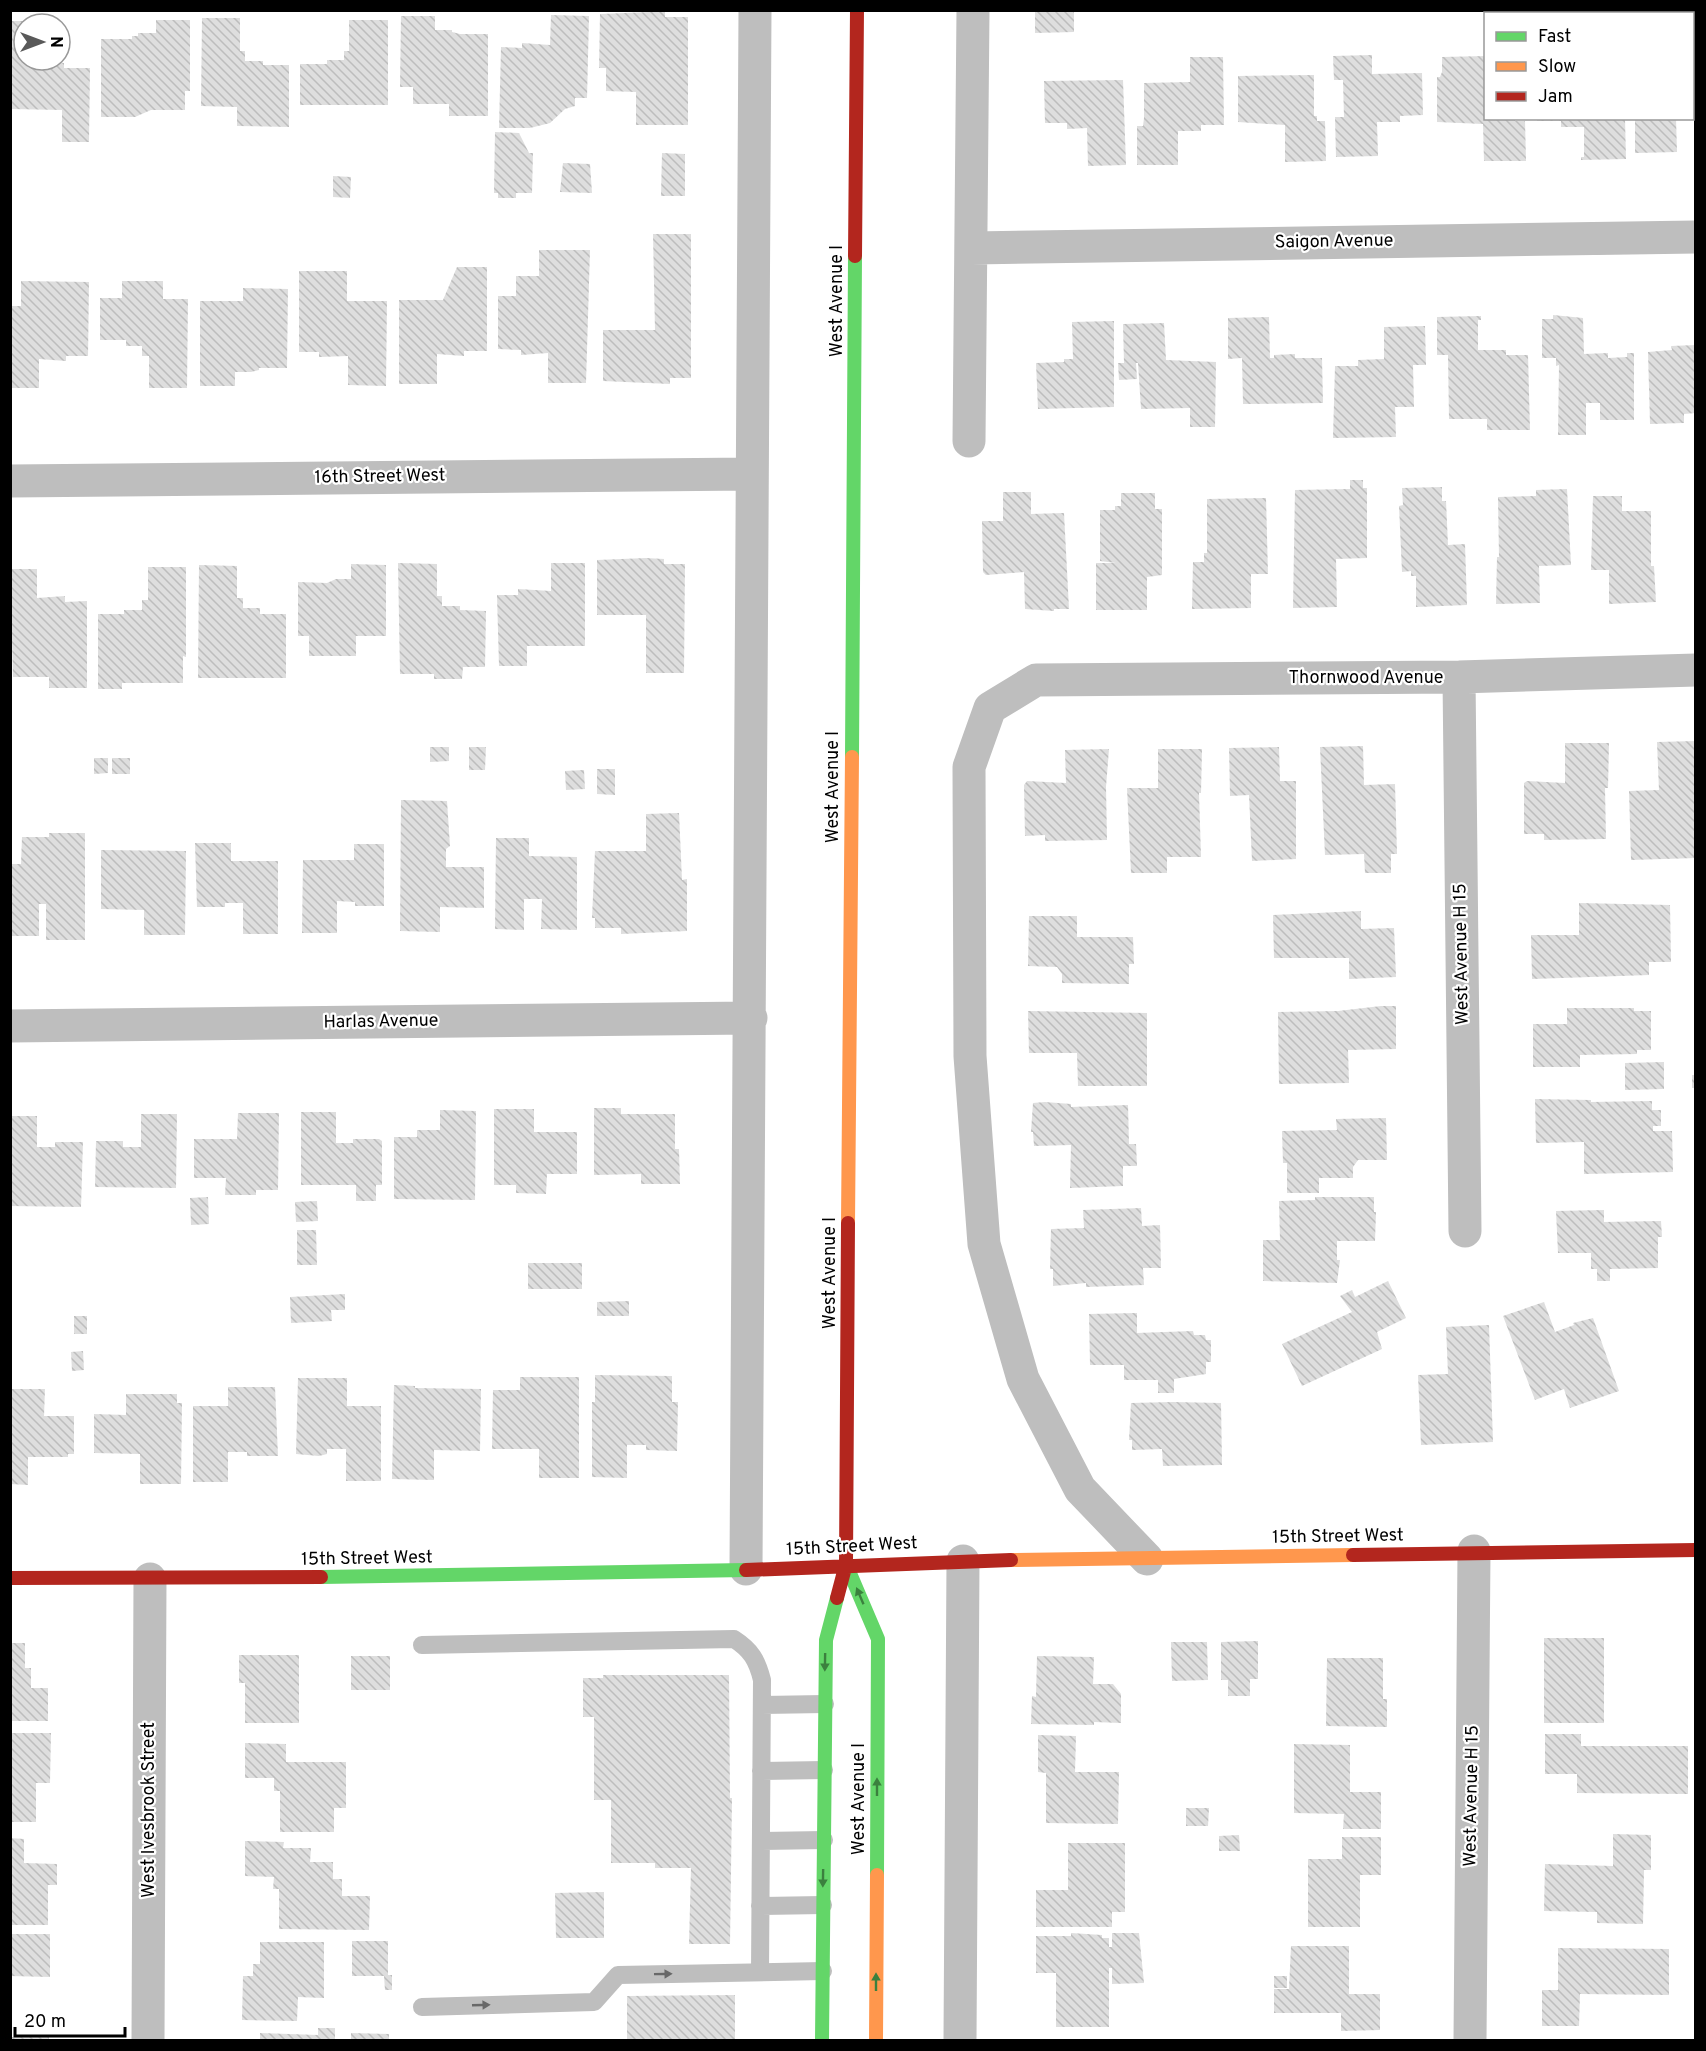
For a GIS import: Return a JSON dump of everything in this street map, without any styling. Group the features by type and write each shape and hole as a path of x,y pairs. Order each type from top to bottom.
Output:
{"main road":[{"name":"West Avenue I","path":"822,2040 826,1640 846,1564 857,10"},
{"name":"15th Street West","path":"10,1578 423,1577 963,1561 1474,1551 1695,1550"},
{"name":"West Avenue I","path":"846,1564 878,1639 876,2040"}],"street":[{"path":"746,1569 751,1018 750,474 755,10"},
{"path":"969,441 973,10"},
{"name":"Saigon Avenue","path":"972,248 1695,237"},
{"name":"16th Street West","path":"10,481 750,474"},
{"name":"Thornwood Avenue","path":"1147,1559 1080,1489 1023,1379 984,1244 970,1056 969,767 990,708 1036,680 1458,677 1695,670"},
{"name":"West Avenue H 15","path":"1458,677 1465,1231"},
{"name":"Harlas Avenue","path":"10,1026 751,1018"},
{"name":"West Avenue H 15","path":"1470,2040 1474,1551"},
{"path":"960,2040 963,1561"},
{"name":"West Ivesbrook Street","path":"148,2040 150,1579"}],"lane":[{"path":"422,1645 734,1639 748,1648 757,1663 762,1680 760,1972"},
{"path":"762,1705 825,1704"},
{"path":"761,1771 824,1770"},
{"path":"761,1841 824,1840"},
{"path":"760,1906 823,1905"},
{"path":"422,2007 594,2002 618,1975 822,1971"}],"building":[{"path":"1035,10 1074,10 1074,32 1035,33"},
{"path":"665,12 665,17 688,17 688,125 636,125 636,92 606,91 606,68 599,68 600,14"},
{"path":"551,15 589,16 587,98 575,98 575,106 565,109 550,123 530,128 499,128 501,47 522,48 522,43 550,45"},
{"path":"401,16 435,16 435,30 452,30 460,34 488,34 488,116 449,116 449,104 413,104 413,87 400,87"},
{"path":"202,18 240,18 240,51 245,51 245,61 263,61 263,65 289,65 289,127 237,126 237,107 201,106"},
{"path":"156,20 190,20 190,91 185,91 185,110 151,110 135,117 101,117 101,39 132,39 132,36 138,36 138,33 156,33"},
{"path":"349,20 388,20 388,105 300,105 300,64 327,64 327,60 344,60 344,51 349,51"},
{"path":"10,21 12,21 12,72 72,72 72,68 90,68 89,142 62,142 62,110 10,109"},
{"path":"1372,55 1372,74 1422,73 1423,115 1400,116 1400,122 1377,122 1378,156 1336,157 1335,117 1344,117 1343,80 1334,80 1333,56"},
{"path":"1484,56 1484,120 1525,121 1526,161 1484,161 1483,124 1437,122 1437,77 1440,77 1442,72 1442,57"},
{"path":"1190,57 1223,57 1224,125 1201,125 1201,131 1178,131 1178,165 1137,165 1137,126 1143,126 1144,83 1190,82"},
{"path":"1694,69 1696,69 1696,117 1694,117"},
{"path":"1314,75 1314,116 1317,116 1317,121 1325,121 1326,161 1285,162 1285,125 1238,122 1238,76"},
{"path":"1123,80 1126,165 1088,166 1087,128 1067,129 1067,123 1045,123 1044,81"},
{"path":"1625,120 1626,159 1581,160 1581,157 1584,157 1584,127 1561,127 1561,121 1537,121"},
{"path":"1635,120 1676,120 1677,152 1635,153"},
{"path":"495,132 519,133 529,153 533,153 532,193 516,193 516,198 498,198 498,193 494,193"},
{"path":"662,153 685,154 685,196 661,196"},
{"path":"563,163 590,164 592,193 560,192"},
{"path":"333,176 351,177 350,198 333,197"},
{"path":"653,234 691,234 691,378 670,378 670,384 603,381 603,330 655,330"},
{"path":"539,250 590,250 586,383 548,383 548,353 521,355 521,350 498,349 498,296 516,296 516,276 539,276"},
{"path":"457,267 487,267 487,351 464,351 464,356 437,354 437,384 399,384 399,300 443,300"},
{"path":"299,271 347,271 347,301 387,301 386,386 348,385 348,356 319,357 319,352 299,352"},
{"path":"21,281 89,282 88,356 66,356 66,361 39,359 39,388 10,388 10,306 21,306"},
{"path":"122,281 163,281 163,299 188,299 187,388 149,388 149,356 142,356 142,346 126,346 126,340 100,340 100,298 122,298"},
{"path":"243,288 288,289 287,368 259,368 251,372 235,372 235,386 200,386 200,301 243,301"},
{"path":"1553,315 1583,318 1584,354 1608,353 1608,358 1627,357 1627,353 1634,353 1634,420 1600,420 1600,403 1586,403 1586,435 1558,435 1559,365 1556,366 1556,358 1542,358 1542,319 1553,319"},
{"path":"1481,316 1481,320 1478,320 1478,350 1506,350 1506,355 1528,355 1530,430 1487,430 1487,419 1449,419 1448,355 1437,355 1437,317"},
{"path":"1269,317 1270,358 1274,358 1274,355 1295,354 1295,358 1322,358 1323,403 1243,404 1242,358 1228,359 1228,318"},
{"path":"1114,321 1114,407 1038,409 1036,363 1064,362 1064,359 1073,359 1072,322"},
{"path":"1164,323 1166,360 1216,362 1215,427 1190,427 1190,408 1141,409 1138,363 1136,363 1137,379 1119,380 1118,363 1124,363 1123,324"},
{"path":"1425,326 1426,365 1413,365 1414,407 1395,407 1396,437 1333,438 1335,366 1358,366 1358,360 1384,359 1384,327"},
{"path":"1696,345 1696,413 1684,414 1684,423 1650,424 1648,352 1672,350 1671,346"},
{"path":"1350,480 1363,480 1363,488 1367,488 1367,558 1336,559 1337,607 1293,608 1295,490 1350,489"},
{"path":"1442,487 1442,501 1446,501 1448,545 1465,544 1467,605 1416,607 1416,576 1411,576 1411,571 1402,572 1399,506 1403,505 1402,488"},
{"path":"1567,489 1571,565 1539,566 1540,603 1496,604 1497,557 1499,557 1498,497 1536,496 1536,490"},
{"path":"1003,492 1031,492 1031,514 1064,513 1069,609 1054,609 1054,611 1025,609 1024,572 986,575 983,572 982,521 1003,521"},
{"path":"1121,493 1155,493 1155,509 1162,509 1162,575 1147,577 1147,610 1096,610 1096,563 1116,563 1100,561 1100,510 1115,510 1115,506 1121,506"},
{"path":"1593,496 1622,496 1622,511 1651,511 1651,566 1654,566 1656,602 1609,604 1609,570 1591,570"},
{"path":"1266,498 1268,574 1251,574 1251,608 1192,609 1193,562 1204,562 1204,553 1207,553 1207,499"},
{"path":"664,559 664,564 685,564 684,673 646,673 646,615 597,615 597,560"},
{"path":"398,563 437,564 437,596 442,596 442,606 460,606 460,610 486,611 485,667 463,667 462,679 434,679 434,674 400,674"},
{"path":"551,563 585,563 585,646 527,646 527,666 499,666 497,595 518,595 518,589 551,591"},
{"path":"351,564 386,565 386,636 356,636 356,656 309,656 309,636 298,636 298,582 327,583 336,579 351,579"},
{"path":"199,565 237,566 237,598 243,598 243,608 260,608 260,614 286,614 286,678 198,678"},
{"path":"148,567 186,567 186,657 183,656 183,683 122,683 122,689 98,689 98,614 124,614 124,610 142,610 142,600 148,600"},
{"path":"10,569 37,569 37,598 65,596 65,602 87,601 87,688 49,688 49,677 13,677"},
{"path":"1696,741 1696,858 1631,860 1629,791 1659,790 1657,742"},
{"path":"1565,743 1609,743 1608,788 1605,788 1606,839 1544,840 1544,834 1524,834 1524,783 1527,781 1565,783"},
{"path":"1363,746 1364,785 1395,784 1397,854 1391,854 1391,873 1365,873 1364,854 1325,855 1320,747"},
{"path":"430,747 449,747 449,761 430,762"},
{"path":"469,747 486,747 485,770 469,770"},
{"path":"1279,747 1280,781 1296,781 1296,859 1252,861 1249,795 1230,796 1229,748"},
{"path":"1109,749 1106,787 1107,840 1045,841 1045,835 1025,836 1024,785 1027,781 1066,783 1065,750"},
{"path":"1158,749 1202,749 1201,793 1199,793 1201,857 1167,857 1167,873 1131,873 1127,788 1158,788"},
{"path":"94,758 108,758 108,773 94,774"},
{"path":"112,758 130,758 130,774 112,774"},
{"path":"597,769 615,769 615,795 597,794"},
{"path":"584,770 585,789 566,790 565,771"},
{"path":"401,800 447,801 450,846 446,849 446,867 484,867 484,908 440,907 440,932 400,931"},
{"path":"679,813 682,880 687,879 687,931 621,934 621,928 595,928 595,918 592,918 595,851 646,851 646,814"},
{"path":"49,833 85,833 85,940 46,940 46,904 39,904 39,936 10,936 10,864 21,864 22,837 49,837"},
{"path":"496,838 529,838 529,856 577,857 577,930 541,929 542,899 524,899 524,930 495,929"},
{"path":"195,843 231,843 231,861 278,861 278,934 243,934 243,903 225,903 225,907 197,907"},
{"path":"354,844 384,844 384,906 355,906 355,902 337,901 337,933 302,933 303,860 354,860"},
{"path":"101,850 186,851 185,935 144,935 144,910 101,909"},
{"path":"1579,903 1670,905 1671,962 1649,962 1649,975 1532,979 1531,935 1579,935"},
{"path":"1361,911 1361,929 1394,928 1396,977 1349,979 1349,958 1274,958 1273,915"},
{"path":"1029,916 1077,916 1077,937 1133,937 1134,964 1129,964 1129,984 1062,983 1062,974 1057,967 1028,966"},
{"path":"1396,1006 1396,1049 1348,1050 1349,1083 1279,1084 1278,1012 1338,1011"},
{"path":"1567,1008 1634,1008 1634,1011 1651,1011 1651,1050 1637,1050 1637,1054 1580,1055 1580,1067 1533,1067 1533,1024 1567,1024"},
{"path":"1028,1011 1147,1013 1147,1086 1078,1086 1077,1053 1029,1053"},
{"path":"1664,1062 1664,1089 1625,1090 1625,1063"},
{"path":"1692,1075 1696,1075 1696,1088 1692,1088"},
{"path":"1535,1099 1591,1100 1591,1102 1652,1101 1652,1110 1661,1110 1661,1126 1653,1126 1653,1131 1672,1131 1673,1172 1584,1174 1584,1142 1536,1143"},
{"path":"1033,1103 1071,1104 1071,1107 1128,1105 1129,1144 1136,1144 1137,1166 1123,1166 1123,1186 1070,1188 1071,1145 1034,1146 1033,1132 1031,1132"},
{"path":"594,1108 621,1108 621,1114 675,1114 675,1149 679,1149 680,1184 641,1184 641,1174 594,1175"},
{"path":"494,1109 534,1109 534,1132 577,1132 577,1174 547,1174 546,1194 516,1193 516,1185 494,1185"},
{"path":"440,1110 476,1111 475,1200 394,1199 394,1137 417,1137 417,1130 440,1130"},
{"path":"301,1112 336,1112 336,1143 353,1143 353,1139 382,1141 382,1185 376,1185 376,1201 356,1201 356,1185 301,1185"},
{"path":"238,1113 279,1113 278,1190 256,1190 256,1195 225,1195 226,1178 194,1178 194,1139 237,1139"},
{"path":"141,1114 177,1114 176,1188 95,1187 96,1141 123,1141 123,1147 141,1147"},
{"path":"10,1116 37,1116 37,1147 55,1147 55,1142 83,1142 81,1207 10,1206"},
{"path":"1386,1118 1387,1160 1358,1160 1353,1167 1353,1178 1319,1178 1319,1193 1287,1193 1287,1163 1283,1163 1282,1131 1337,1130 1336,1119"},
{"path":"208,1197 209,1224 191,1225 190,1198"},
{"path":"1315,1197 1374,1197 1375,1241 1337,1241 1337,1260 1340,1260 1337,1283 1263,1281 1263,1240 1280,1240 1279,1201 1315,1200"},
{"path":"317,1201 318,1221 296,1222 295,1202"},
{"path":"1141,1208 1142,1226 1160,1225 1161,1268 1143,1268 1144,1285 1086,1287 1086,1283 1053,1286 1053,1269 1050,1269 1051,1229 1084,1228 1083,1210"},
{"path":"1604,1210 1604,1222 1661,1221 1662,1237 1658,1237 1658,1268 1610,1269 1610,1281 1597,1281 1597,1269 1591,1269 1591,1253 1558,1253 1556,1211"},
{"path":"297,1230 316,1230 317,1265 297,1265"},
{"path":"528,1263 582,1263 582,1289 528,1289"},
{"path":"1388,1281 1406,1318 1377,1332 1382,1349 1302,1386 1282,1344 1352,1312 1340,1296 1352,1290 1355,1297"},
{"path":"345,1294 345,1310 331,1310 332,1321 291,1323 290,1297"},
{"path":"629,1301 629,1316 597,1316 597,1302"},
{"path":"1544,1302 1555,1332 1574,1325 1573,1323 1593,1318 1619,1391 1570,1408 1564,1389 1535,1400 1503,1316"},
{"path":"1137,1313 1137,1333 1193,1331 1194,1335 1205,1335 1206,1340 1211,1340 1211,1362 1206,1362 1206,1374 1174,1379 1174,1393 1158,1393 1158,1380 1124,1380 1124,1365 1090,1365 1089,1314"},
{"path":"74,1316 87,1316 87,1334 74,1334"},
{"path":"1489,1325 1493,1442 1421,1445 1418,1375 1448,1374 1446,1327"},
{"path":"83,1351 84,1370 72,1371 71,1352"},
{"path":"595,1375 672,1376 672,1402 678,1402 677,1451 646,1450 646,1445 627,1445 627,1478 592,1477 592,1402 595,1402"},
{"path":"520,1377 579,1377 579,1478 539,1478 539,1449 492,1449 493,1390 520,1390"},
{"path":"298,1378 347,1378 347,1406 381,1406 381,1481 346,1481 346,1449 327,1449 327,1454 319,1456 296,1454"},
{"path":"394,1385 415,1386 415,1388 481,1389 480,1451 434,1450 434,1480 392,1479"},
{"path":"228,1387 275,1387 278,1456 247,1456 247,1452 228,1452 228,1482 193,1482 193,1406 228,1406"},
{"path":"10,1389 45,1389 44,1416 74,1416 74,1454 68,1454 68,1457 28,1457 28,1485 10,1484"},
{"path":"126,1394 177,1394 177,1403 182,1403 181,1484 140,1484 140,1454 94,1453 94,1414 126,1415"},
{"path":"1131,1403 1221,1403 1222,1465 1163,1466 1162,1449 1132,1450 1132,1440 1129,1440"},
{"path":"1544,1638 1604,1638 1604,1723 1544,1723"},
{"path":"1258,1641 1258,1679 1250,1679 1250,1696 1228,1696 1228,1680 1221,1680 1221,1642"},
{"path":"1171,1642 1207,1642 1208,1680 1172,1681"},
{"path":"10,1643 25,1643 25,1668 31,1668 31,1688 48,1688 48,1721 10,1721"},
{"path":"239,1655 299,1655 299,1723 245,1723 245,1683 239,1683"},
{"path":"351,1656 390,1656 390,1690 351,1690"},
{"path":"1037,1656 1094,1657 1093,1684 1113,1684 1121,1694 1121,1723 1031,1724 1032,1696 1036,1697"},
{"path":"1327,1658 1383,1658 1383,1699 1387,1699 1387,1727 1326,1726"},
{"path":"603,1675 729,1675 730,1798 732,1798 730,1944 689,1944 691,1868 655,1868 655,1863 611,1863 611,1800 594,1800 594,1717 583,1717 583,1678 603,1678"},
{"path":"10,1733 51,1733 50,1783 36,1783 36,1822 10,1822"},
{"path":"1545,1734 1581,1734 1581,1746 1688,1746 1688,1794 1577,1793 1577,1774 1545,1774"},
{"path":"1038,1735 1076,1736 1075,1772 1119,1772 1118,1824 1046,1823 1046,1773 1038,1772"},
{"path":"245,1743 286,1744 286,1762 346,1762 346,1808 334,1808 334,1832 280,1832 280,1791 274,1791 274,1778 245,1778"},
{"path":"1294,1744 1350,1745 1350,1792 1381,1792 1381,1829 1343,1829 1344,1814 1294,1813"},
{"path":"1186,1808 1209,1808 1208,1826 1186,1826"},
{"path":"1613,1834 1651,1835 1651,1870 1644,1870 1643,1924 1597,1923 1597,1912 1544,1911 1545,1864 1613,1866"},
{"path":"1239,1835 1240,1851 1219,1851 1219,1836"},
{"path":"1342,1837 1381,1837 1381,1875 1360,1875 1360,1927 1308,1927 1308,1859 1342,1859"},
{"path":"10,1838 24,1839 24,1863 57,1864 57,1885 48,1885 48,1925 10,1925"},
{"path":"245,1841 284,1842 283,1848 311,1848 310,1862 333,1862 333,1879 342,1879 342,1896 370,1896 369,1930 279,1929 279,1889 273,1889 274,1877 245,1876"},
{"path":"1068,1843 1125,1843 1125,1912 1112,1912 1112,1927 1036,1927 1036,1890 1068,1890"},
{"path":"604,1892 604,1938 556,1938 555,1893"},
{"path":"1071,1933 1102,1935 1102,1938 1109,1938 1109,1947 1112,1947 1112,1933 1139,1933 1144,1983 1112,1984 1112,1968 1109,1968 1109,2027 1056,2027 1056,1973 1036,1973 1036,1936 1071,1936"},
{"path":"10,1934 50,1934 50,1977 10,1976"},
{"path":"352,1941 388,1941 388,1975 392,1975 392,1990 385,1990 384,1976 352,1976"},
{"path":"260,1942 324,1942 324,1998 298,1997 297,2021 242,2020 243,1976 253,1976 253,1964 260,1964"},
{"path":"1291,1946 1349,1946 1349,1994 1380,1994 1380,2030 1341,2031 1341,2013 1274,2013 1274,1989 1289,1989"},
{"path":"1558,1948 1669,1949 1669,1995 1580,1994 1579,2026 1542,2026 1542,1990 1558,1990"},
{"path":"1274,1976 1287,1976 1287,1988 1274,1988"},
{"path":"735,1995 735,2040 627,2040 627,1996"},
{"path":"318,2028 335,2028 335,2040 260,2040 260,2033 318,2035"},
{"path":"351,2033 389,2034 389,2040 351,2040"},
{"path":"10,2037 49,2037 49,2040 10,2040"}],"traffic: fast":[{"path":"852,757 855,256"},
{"path":"846,1564 878,1639 877,1875"},
{"path":"321,1577 746,1570"},
{"path":"822,2040 826,1640 837,1598"}],"traffic: slow":[{"path":"848,1223 852,757"},
{"path":"1011,1560 1353,1555"},
{"path":"876,2040 877,1875"}],"traffic: jam":[{"path":"855,256 857,10"},
{"path":"837,1598 846,1564 848,1223"},
{"path":"1353,1555 1696,1550"},
{"path":"746,1570 1011,1560"},
{"path":"10,1578 321,1577"}]}
